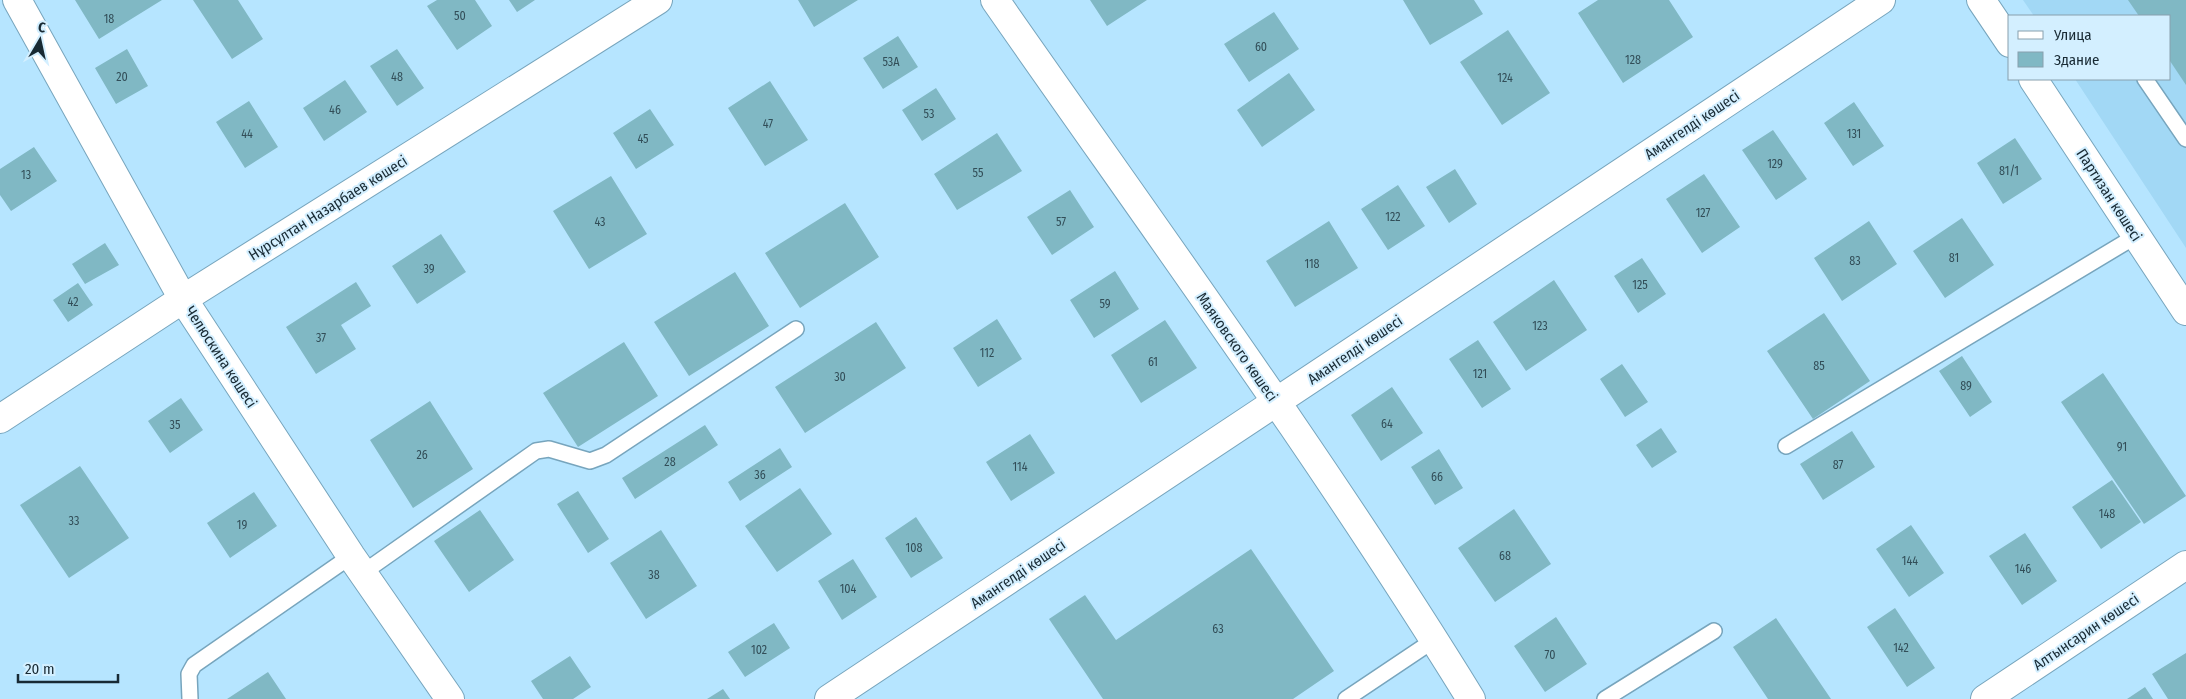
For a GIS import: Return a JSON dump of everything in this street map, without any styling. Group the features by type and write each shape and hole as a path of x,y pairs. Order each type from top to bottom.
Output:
{"street":[{"name":"Нұрсұлтан Назарбаев көшесі","path":"0,419 183,299 658,0"},
{"name":"Маяковского көшесі","path":"995,0 1276,402 1434,640 1470,699"},
{"name":"Амангелді көшесі","path":"829,699 1881,0"},
{"path":"1981,0 2008,41"},
{"name":"Челюскина көшесі","path":"21,1 183,299 358,564 450,699"},
{"name":"Партизан көшесі","path":"2034,80 2186,311"},
{"name":"Алтынсарин көшесі","path":"1985,699 2186,565"}],"lane":[{"path":"2146,80 2186,138"},
{"path":"1786,446 2136,236"},
{"path":"190,699 189,674 194,665 536,451 549,449 590,461 606,456 796,329"},
{"path":"1606,699 1714,631"},
{"path":"1346,699 1434,640"}],"shaded area":[{"path":"2023,0 2186,0 2186,248 2076,80 2171,80 2171,15 2033,15"}],"building":[{"path":"75,0 162,0 99,39"},
{"path":"193,0 238,0 263,39 232,59"},
{"path":"437,0 475,0 492,26 457,50 427,6"},
{"path":"509,0 535,0 517,12"},
{"path":"798,0 858,0 814,27"},
{"path":"1090,0 1147,0 1107,26"},
{"path":"1403,0 1474,0 1483,14 1430,45"},
{"path":"1598,0 1669,0 1693,37 1623,83 1578,13"},
{"path":"2128,0 2186,0 2186,85 2171,62 2171,15 2138,15"},
{"path":"1274,12 1299,49 1249,82 1224,44"},
{"path":"1508,30 1550,93 1502,125 1460,62"},
{"path":"898,36 918,67 883,89 863,58"},
{"path":"127,49 148,86 116,104 95,68"},
{"path":"397,49 424,88 397,106 370,66"},
{"path":"1289,73 1315,110 1262,147 1237,110"},
{"path":"345,80 367,112 324,141 303,108"},
{"path":"770,81 808,140 765,166 728,108"},
{"path":"936,88 956,119 922,141 902,110"},
{"path":"249,101 278,147 245,168 216,122"},
{"path":"1854,102 1884,146 1853,166 1824,123"},
{"path":"650,109 674,145 636,169 613,133"},
{"path":"1773,130 1807,179 1776,200 1742,150"},
{"path":"997,133 1022,171 957,210 934,174"},
{"path":"2015,138 2042,179 2003,204 1977,163"},
{"path":"34,147 57,181 11,211 0,195 0,169"},
{"path":"1455,169 1477,204 1449,223 1426,187"},
{"path":"1704,174 1740,227 1702,253 1666,199"},
{"path":"611,176 647,234 589,269 553,211"},
{"path":"1398,185 1425,226 1388,250 1361,209"},
{"path":"1070,190 1094,227 1052,255 1027,217"},
{"path":"845,203 879,257 800,308 765,253"},
{"path":"1962,218 1994,265 1945,298 1913,251"},
{"path":"1329,221 1358,268 1295,307 1266,261"},
{"path":"1869,221 1897,264 1842,301 1814,258"},
{"path":"441,234 466,272 417,304 392,266"},
{"path":"105,243 119,265 85,284 72,264"},
{"path":"1642,258 1666,294 1638,313 1614,276"},
{"path":"1115,271 1139,309 1094,338 1070,300"},
{"path":"735,272 769,326 689,376 654,322"},
{"path":"1554,280 1587,330 1526,371 1493,322"},
{"path":"356,282 371,306 341,325 356,349 316,374 286,327"},
{"path":"78,283 93,305 68,322 53,300"},
{"path":"1824,313 1870,381 1813,419 1767,351"},
{"path":"997,319 1022,359 978,387 953,348"},
{"path":"1165,320 1197,368 1141,403 1111,355"},
{"path":"876,322 906,368 805,433 775,387"},
{"path":"1478,340 1511,389 1482,408 1449,359"},
{"path":"624,342 658,396 578,447 543,393"},
{"path":"1962,356 1992,402 1970,417 1939,371"},
{"path":"1622,364 1648,402 1625,417 1600,379"},
{"path":"2103,373 2186,496 2144,524 2061,402"},
{"path":"1392,387 1423,433 1381,461 1351,415"},
{"path":"181,398 203,430 170,453 148,421"},
{"path":"430,401 473,469 413,508 370,440"},
{"path":"705,425 718,445 635,499 622,478"},
{"path":"1661,428 1677,452 1652,468 1636,445"},
{"path":"1852,431 1875,467 1823,500 1800,464"},
{"path":"1030,434 1055,473 1011,501 986,462"},
{"path":"780,448 792,467 740,501 728,482"},
{"path":"1439,449 1463,488 1435,505 1411,467"},
{"path":"80,466 129,538 69,578 20,505"},
{"path":"2112,480 2141,522 2101,549 2072,507"},
{"path":"800,488 832,534 777,572 745,526"},
{"path":"578,491 609,539 588,553 557,504"},
{"path":"254,492 277,526 230,558 207,523"},
{"path":"1514,509 1551,564 1495,602 1458,548"},
{"path":"480,510 514,560 469,592 434,541"},
{"path":"916,517 943,558 911,578 885,538"},
{"path":"1911,525 1944,573 1909,597 1876,549"},
{"path":"661,530 697,586 646,619 610,563"},
{"path":"2025,533 2057,581 2022,605 1989,556"},
{"path":"1251,549 1334,671 1293,699 1103,699 1049,619 1085,595 1116,640"},
{"path":"853,559 877,597 842,620 818,581"},
{"path":"1895,608 1935,668 1907,687 1867,627"},
{"path":"1556,617 1587,664 1545,692 1514,646"},
{"path":"1776,618 1831,699 1768,699 1733,647"},
{"path":"774,623 790,648 745,677 728,652"},
{"path":"2186,653 2186,699 2168,699 2152,674"},
{"path":"570,656 591,687 573,699 543,699 531,681"},
{"path":"268,672 286,699 227,699"},
{"path":"2145,687 2153,699 2127,699"},
{"path":"723,689 730,699 707,699"}]}
